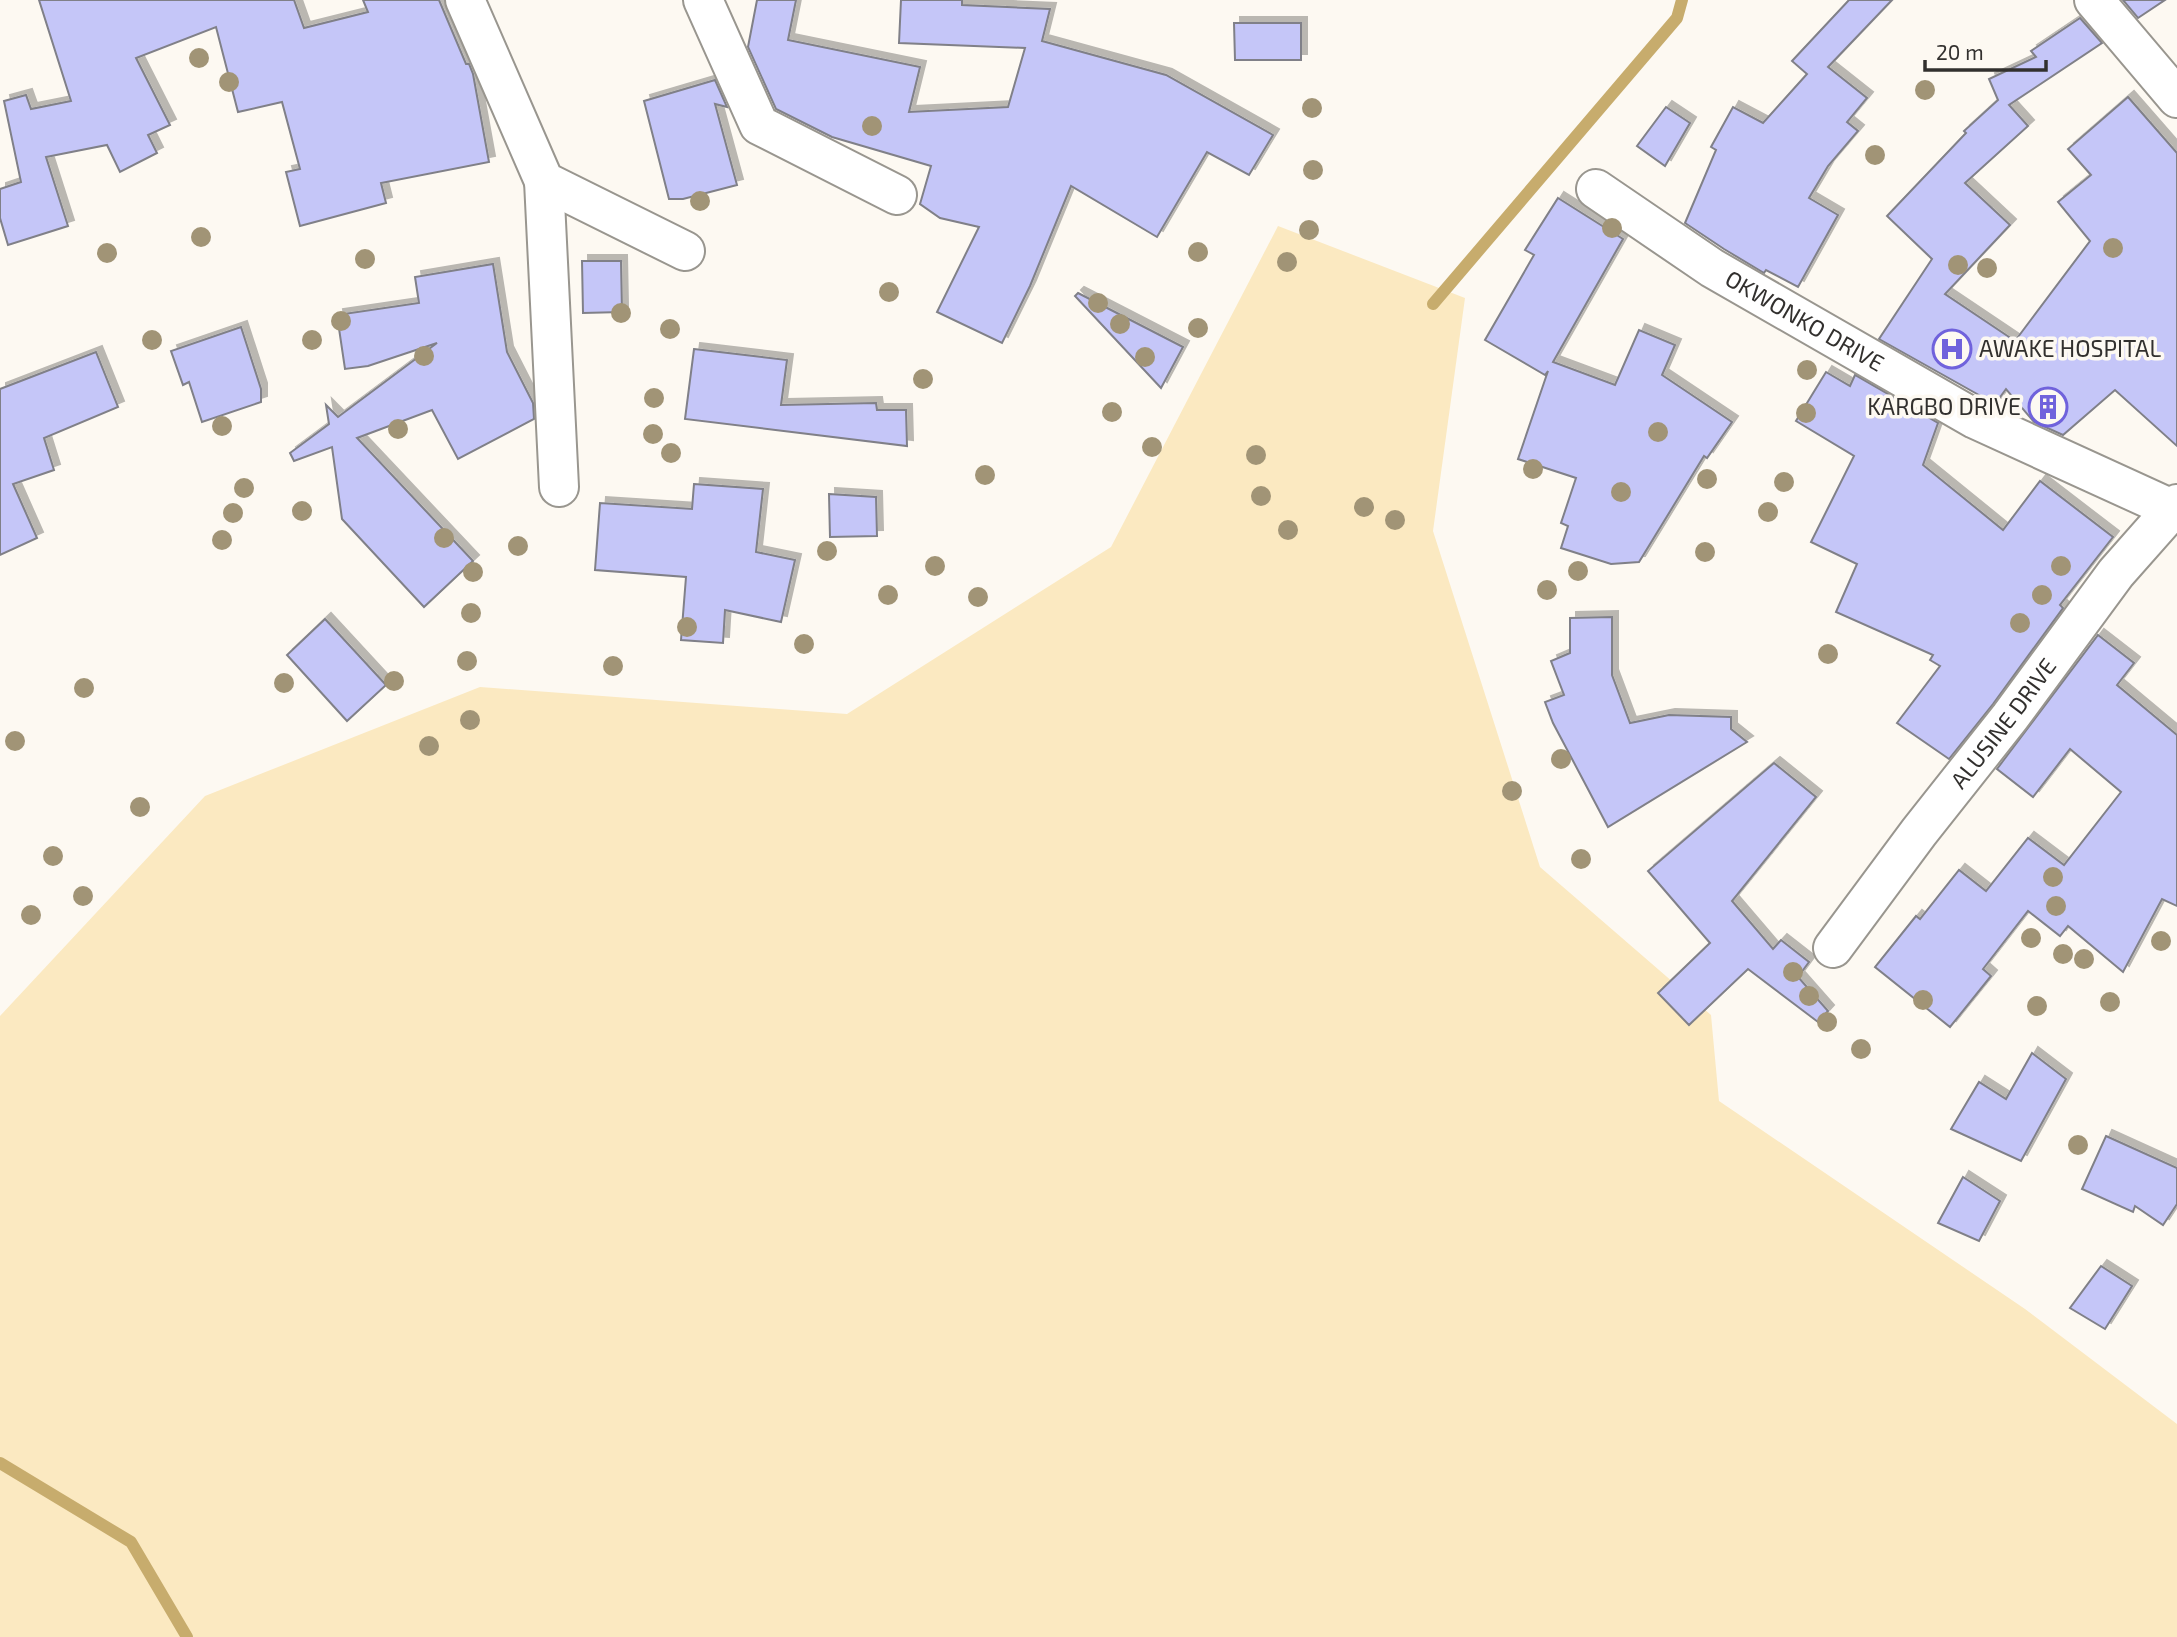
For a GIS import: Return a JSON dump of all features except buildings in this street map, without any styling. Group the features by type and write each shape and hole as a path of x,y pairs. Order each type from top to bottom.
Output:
{"street":[{"path":"465,0 544,181 559,487"},
{"path":"704,0 759,125 897,195"},
{"path":"2094,0 2177,98"},
{"path":"544,181 685,251"},
{"name":"OKWONKO DRIVE","path":"1596,189 1712,268 1975,419 2175,506"},
{"name":"ALUSINE DRIVE","path":"1833,948 1919,832 2010,717 2116,573 2175,506"}],"shaded area":[{"path":"1278,226 1465,298 1433,531 1540,867 1711,1015 1719,1101 2025,1309 2177,1424 2177,1637 0,1637 0,1016 205,796 480,687 847,714 1111,547"}],"waterway":[{"path":"1433,304 1677,18 1682,0"},
{"path":"0,1463 131,1542 187,1637"}],"place":[{"name":"AWAKE HOSPITAL","path":"1952,349"},
{"name":"KARGBO DRIVE","path":"2048,407"}]}
